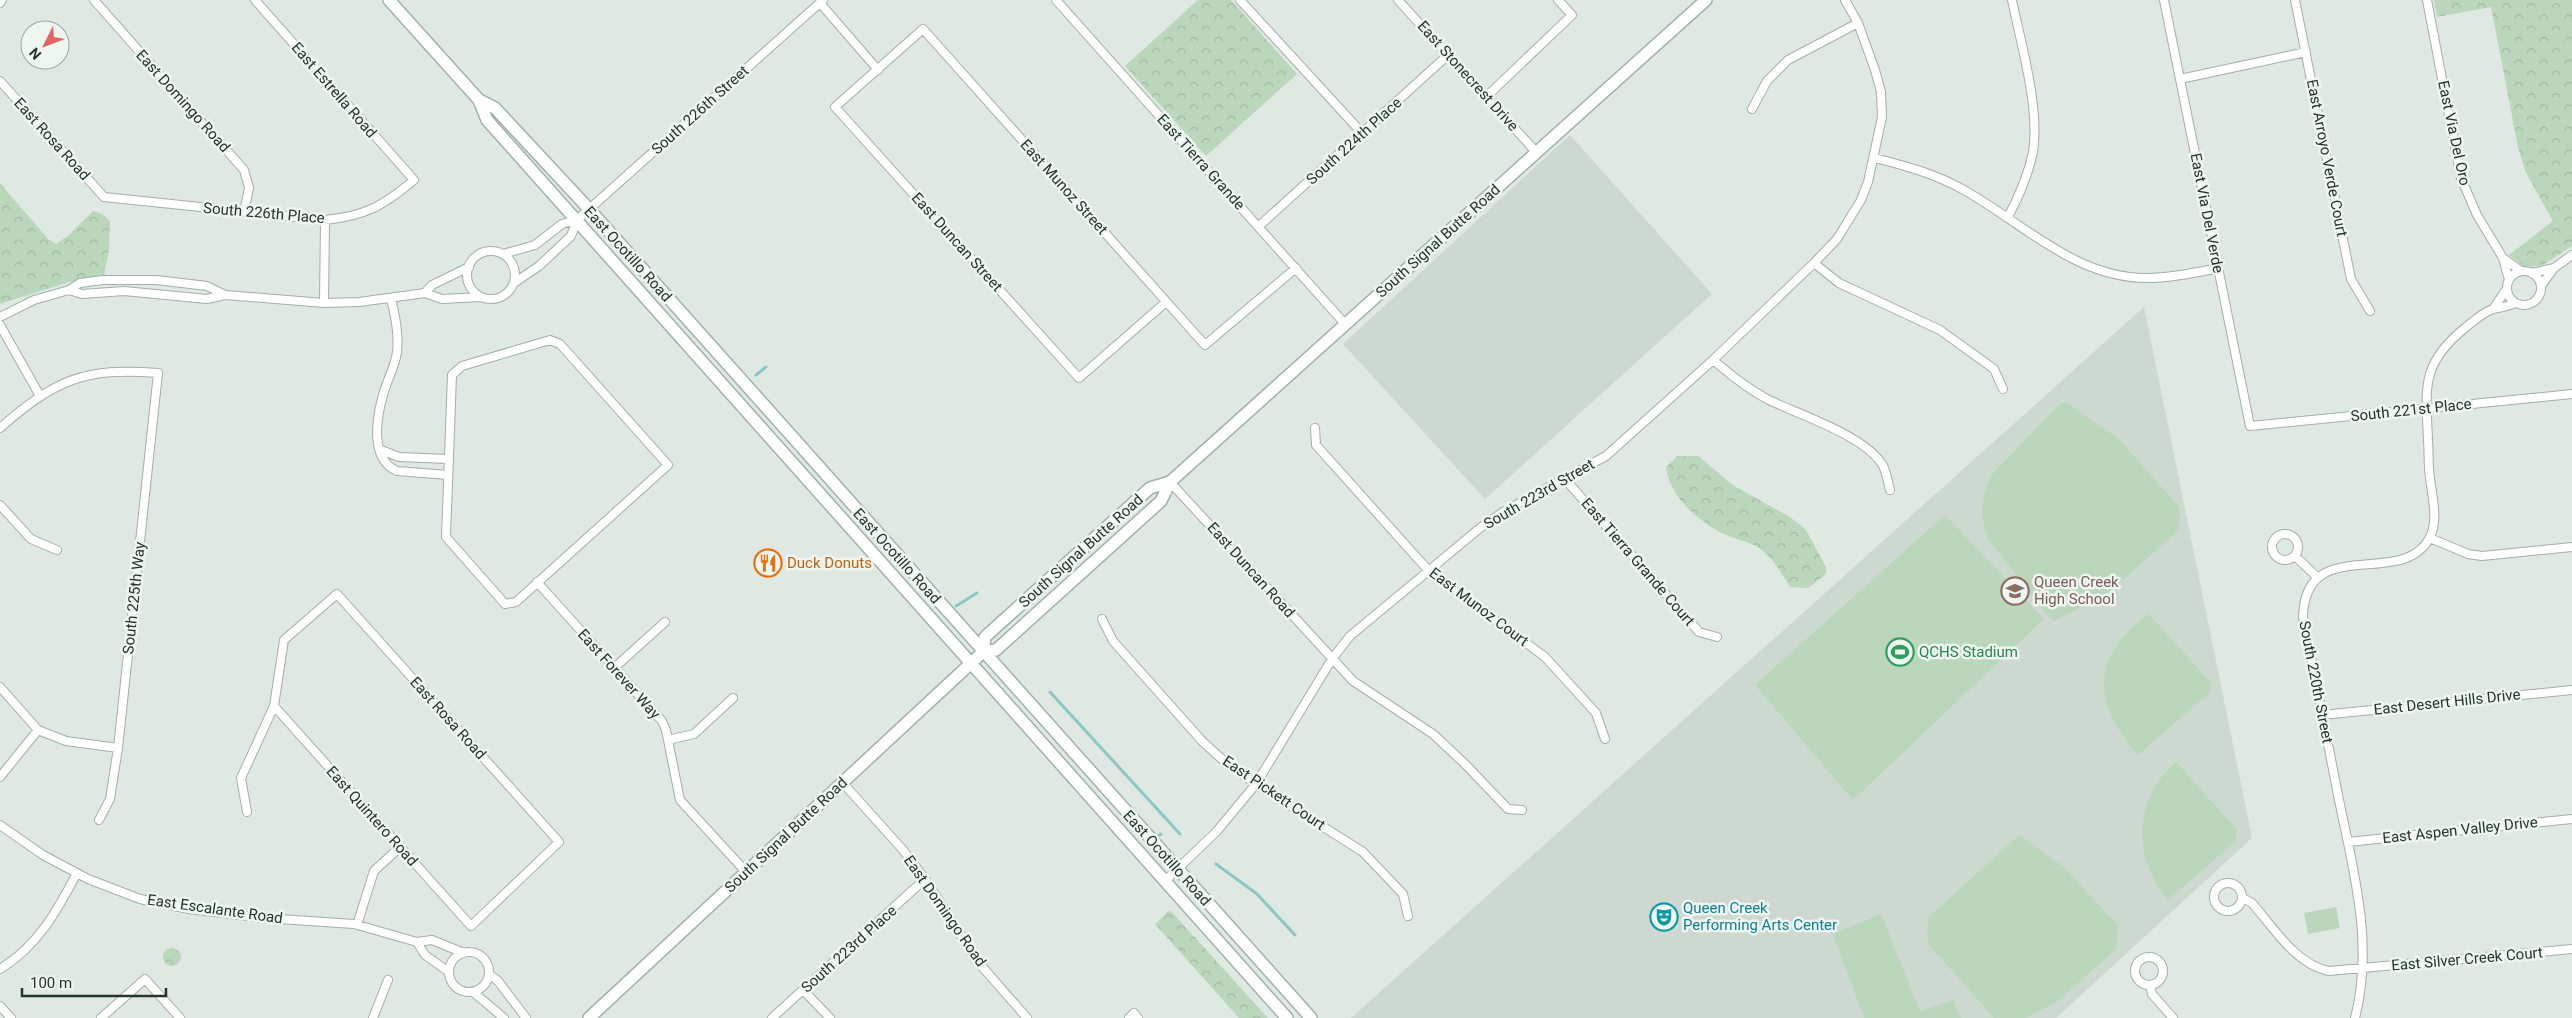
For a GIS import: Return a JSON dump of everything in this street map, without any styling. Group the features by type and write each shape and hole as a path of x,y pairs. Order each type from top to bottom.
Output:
{"main road":[{"name":"East Ocotillo Road","path":"389,0 479,100 487,120 1288,1018"},
{"name":"South Signal Butte Road","path":"589,1018 970,663 983,652 996,650 1161,501 1170,482 1706,0"},
{"name":"East Ocotillo Road","path":"479,100 495,108 589,209 1311,1018"},
{"name":"South Signal Butte Road","path":"983,652 985,637 1150,488 1170,482"}],"street":[{"name":"East Domingo Road","path":"94,0 244,170 248,188 244,212"},
{"name":"East Estrella Road","path":"255,0 414,180"},
{"name":"East Tierra Grande","path":"1056,0 1345,324"},
{"path":"1240,0 1362,133"},
{"name":"East Stonecrest Drive","path":"1398,0 1537,153"},
{"path":"1486,97 1572,15 1558,0"},
{"name":"South 223rd Street","path":"1166,880 1217,831 1256,784 1332,659 1350,636 1480,528 1606,456 1713,360 1814,263 1836,239 1861,200 1875,158 1882,118 1876,70 1858,23 1845,0"},
{"path":"2008,217 2023,189 2033,151 2030,84 2012,0"},
{"name":"East Via Del Verde","path":"2164,0 2250,426"},
{"name":"East Arroyo Verde Court","path":"2295,0 2351,279 2370,311"},
{"name":"East Via Del Oro","path":"2427,0 2461,178 2476,215 2503,258 2509,280"},
{"path":"822,1 878,70"},
{"name":"South 226th Street","path":"577,220 822,1"},
{"path":"1752,109 1767,81 1788,60 1858,23"},
{"name":"East Munoz Street","path":"878,70 923,29 1205,345 1296,268"},
{"path":"2180,79 2306,52"},
{"name":"South 224th Place","path":"1259,226 1448,55"},
{"name":"East Duncan Street","path":"878,70 835,107 1079,378 1166,302"},
{"name":"East Rosa Road","path":"0,81 104,197"},
{"path":"1875,158 1922,170 1939,177 2008,217 2060,254 2084,265 2115,274 2145,278 2169,277 2218,268"},
{"name":"South 226th Place","path":"104,197 325,220 361,215 382,206 414,180"},
{"path":"324,303 325,220"},
{"path":"481,297 471,288 467,274 469,267 477,256 483,252 490,251 503,254 535,245 562,224 577,220"},
{"path":"70,290 82,294 124,291 207,299 225,295 324,303 391,298 425,293 442,299 481,297 495,299 507,294 514,283 539,266 571,236 577,220"},
{"path":"503,254 514,266 514,283"},
{"path":"2493,309 2500,309 2515,303 2531,304 2539,297 2541,286 2554,268 2572,255"},
{"name":"East Via Del Oro","path":"2503,258 2521,271"},
{"path":"1814,263 1839,284 1940,330 1994,369 2003,389"},
{"path":"425,293 432,285 469,267"},
{"path":"2554,268 2532,273 2521,271 2514,274 2493,309 2471,323 2444,347 2433,365 2427,384 2425,409 2428,463 2434,514 2430,538 2468,554 2482,556 2572,547"},
{"path":"2532,273 2538,278 2541,286"},
{"path":"0,317 34,300 70,290 80,283 128,279 207,286 225,295"},
{"path":"2506,290 2515,303"},
{"path":"391,298 398,341 396,362 381,405 377,438 385,463 398,471 448,475"},
{"path":"0,326 40,396 0,428"},
{"path":"550,340 560,344 668,465 516,602 509,604 502,601 448,540 448,475 451,382 454,371 462,366 550,340"},
{"path":"1713,360 1738,382 1768,399 1836,430 1861,444 1882,464 1890,490"},
{"name":"South 225th Way","path":"40,396 81,377 121,370 158,373 118,748 110,799 99,820"},
{"name":"South 221st Place","path":"2250,426 2572,394"},
{"name":"East Munoz Court","path":"1316,428 1316,445 1428,570 1516,633 1545,657 1596,713 1605,740"},
{"path":"381,450 399,457 448,459"},
{"name":"East Tierra Grande Court","path":"1565,479 1699,632 1717,636"},
{"name":"East Duncan Road","path":"1170,482 1353,681 1433,734 1508,809 1522,810"},
{"path":"2,510 31,539 57,550"},
{"name":"South 220th Street","path":"2355,1018 2360,999 2363,969 2362,921 2303,617 2303,600 2318,578 2338,567 2402,560 2414,555 2430,538"},
{"path":"2295,556 2318,578"},
{"name":"East Forever Way","path":"537,582 662,721 668,740 680,800 746,873"},
{"name":"East Rosa Road","path":"274,706 284,640 337,594 559,842 471,926"},
{"name":"East Pickett Court","path":"1102,619 1113,641 1202,741 1225,762 1256,784 1363,852 1404,894 1408,916"},
{"path":"614,668 665,622"},
{"path":"0,687 38,730 66,741 118,748"},
{"name":"East Desert Hills Drive","path":"2322,714 2572,690"},
{"path":"668,740 694,734 733,698"},
{"path":"247,812 241,778 274,706"},
{"name":"East Quintero Road","path":"274,706 471,926"},
{"path":"0,777 38,730"},
{"name":"East Domingo Road","path":"842,782 903,850 925,880 978,962 1027,1018"},
{"name":"East Aspen Valley Drive","path":"2348,842 2572,818"},
{"name":"East Escalante Road","path":"0,825 43,855 77,873 140,899 189,909 357,925 416,942 432,940 464,952 470,952 482,957 486,962 489,974 498,981 526,1018"},
{"path":"357,925 374,871 400,847"},
{"path":"0,969 36,941 54,916 77,873"},
{"name":"South 223rd Place","path":"772,1018 925,880"},
{"name":"East Silver Creek Court","path":"2243,898 2252,903 2294,952 2318,969 2328,972 2572,949"},
{"path":"416,942 425,955 449,972 456,988 473,992 486,984 489,974"},
{"path":"449,972 452,962 464,952"},
{"path":"101,1018 145,979 180,1018"},
{"path":"373,1018 388,980"},
{"path":"2150,985 2152,994 2173,1018"},
{"path":"803,990 830,1018"},
{"path":"473,992 504,1018"},
{"path":"0,1006 11,1018"}],"shaded area":[{"path":"1570,135 1712,294 1485,499 1343,344"},
{"name":"Queen Creek High School","path":"2144,307 2252,838 2056,1018 1351,1018"}],"green space":[{"path":"1198,0 1231,0 1297,74 1206,156 1125,66"},
{"path":"2434,0 2572,0 2572,246 2543,265 2525,267 2509,255 2553,221 2526,173 2518,147 2491,7 2437,17"},
{"path":"0,183 48,239 56,244 69,235 93,211 102,214 110,221 109,250 104,275 66,283 0,304"},
{"path":"2066,402 2120,440 2180,508 2179,530 2108,593 2055,621 2048,616 1988,539 1983,522 1983,505 1986,488 1994,472 2059,405"},
{"path":"1678,456 1698,456 1734,486 1790,517 1806,530 1826,567 1826,574 1808,588 1790,587 1776,566 1759,548 1711,527 1693,513 1678,496 1668,477 1666,467"},
{"name":"QCHS Stadium","path":"1945,515 2044,619 1853,800 1755,685"},
{"path":"2149,614 2211,683 2210,692 2138,755 2112,717 2106,698 2104,681 2107,664 2116,647 2130,630"},
{"path":"2176,762 2237,830 2236,841 2168,900 2156,884 2148,866 2143,848 2142,829 2145,811 2152,793 2162,777"},
{"path":"2019,835 2065,868 2118,926 2116,949 2058,1001 2026,1018 1994,1018 1930,946 1927,935 1929,917"},
{"path":"2336,907 2340,928 2308,934 2304,913"},
{"path":"1170,910 1268,1018 1239,1018 1155,924"},
{"path":"1881,914 1920,1011 1953,1000 1961,1018 1864,1018 1833,934"},
{"path":"172,948 178,951 181,957 178,963 172,966 166,963 163,957 166,951"}],"waterway":[{"path":"756,375 766,367"},
{"path":"956,606 977,593"},
{"path":"1050,692 1180,834"},
{"path":"1216,864 1257,894 1295,935"}],"place":[{"name":"Duck Donuts","path":"768,563"},
{"name":"Queen Creek High School","path":"2015,591"},
{"name":"QCHS Stadium","path":"1900,652"},
{"name":"Queen Creek Performing Arts Center","path":"1664,917"}]}
